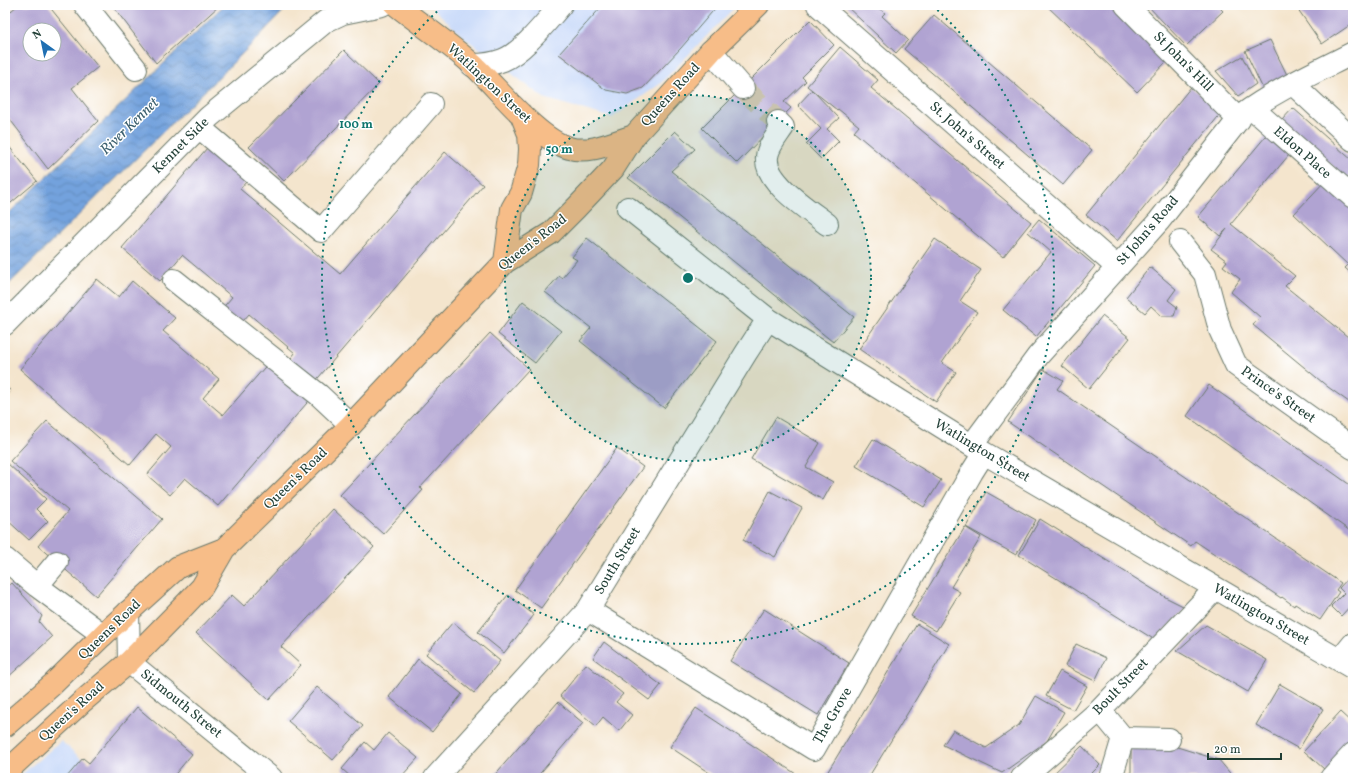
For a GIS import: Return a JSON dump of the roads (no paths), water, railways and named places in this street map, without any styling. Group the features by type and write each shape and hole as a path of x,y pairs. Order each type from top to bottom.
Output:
{"main road":[{"name":"Watlington Street","path":"396,5 472,64 521,114 558,144 570,148 591,149 634,136"},
{"name":"Queens Road","path":"592,191 612,169 634,136 711,51 758,5"},
{"path":"505,262 512,209 521,193 529,165 529,134 521,114"},
{"name":"Queen's Road","path":"5,773 83,701 129,662 202,587 224,549 351,425 505,262 551,233 592,191"},
{"name":"Queens Road","path":"5,726 52,685 103,635 178,567 224,549"}],"street":[{"path":"85,5 136,69"},
{"name":"Kennet Side","path":"5,324 209,117 326,21 343,13 382,5"},
{"path":"472,64 484,65 504,60 530,40 561,5"},
{"name":"St. John's Street","path":"818,5 1117,267"},
{"name":"St John's Hill","path":"1126,5 1245,114"},
{"path":"711,51 743,88"},
{"name":"St John's Road","path":"978,449 1044,349 1158,220 1245,114 1293,84 1353,53"},
{"path":"1293,84 1353,140"},
{"path":"199,127 321,231 431,104"},
{"name":"Eldon Place","path":"1245,114 1353,197"},
{"path":"778,122 783,127 772,143 767,157 767,165 770,174 783,189 827,224"},
{"name":"Watlington Street","path":"628,208 768,319 978,449 1215,589 1348,658"},
{"name":"Prince's Street","path":"1180,242 1205,274 1220,330 1236,365 1353,448"},
{"path":"174,280 319,395 351,425"},
{"name":"South Street","path":"435,778 588,610 768,319"},
{"name":"The Grove","path":"588,610 814,749 972,472 978,449"},
{"path":"5,558 37,586 103,635"},
{"path":"37,586 57,562"},
{"name":"Boult Street","path":"1022,778 1100,710 1215,589"},
{"name":"Sidmouth Street","path":"128,612 129,662 271,778"},
{"path":"1100,710 1123,738 1169,739"},
{"path":"1111,778 1123,738"},
{"path":"1331,778 1353,754"}],"water":[{"name":"River Kennet","path":"224,5 289,5 248,48 5,288 5,217"}],"tunnel":[{"path":"743,88 778,122"}]}
